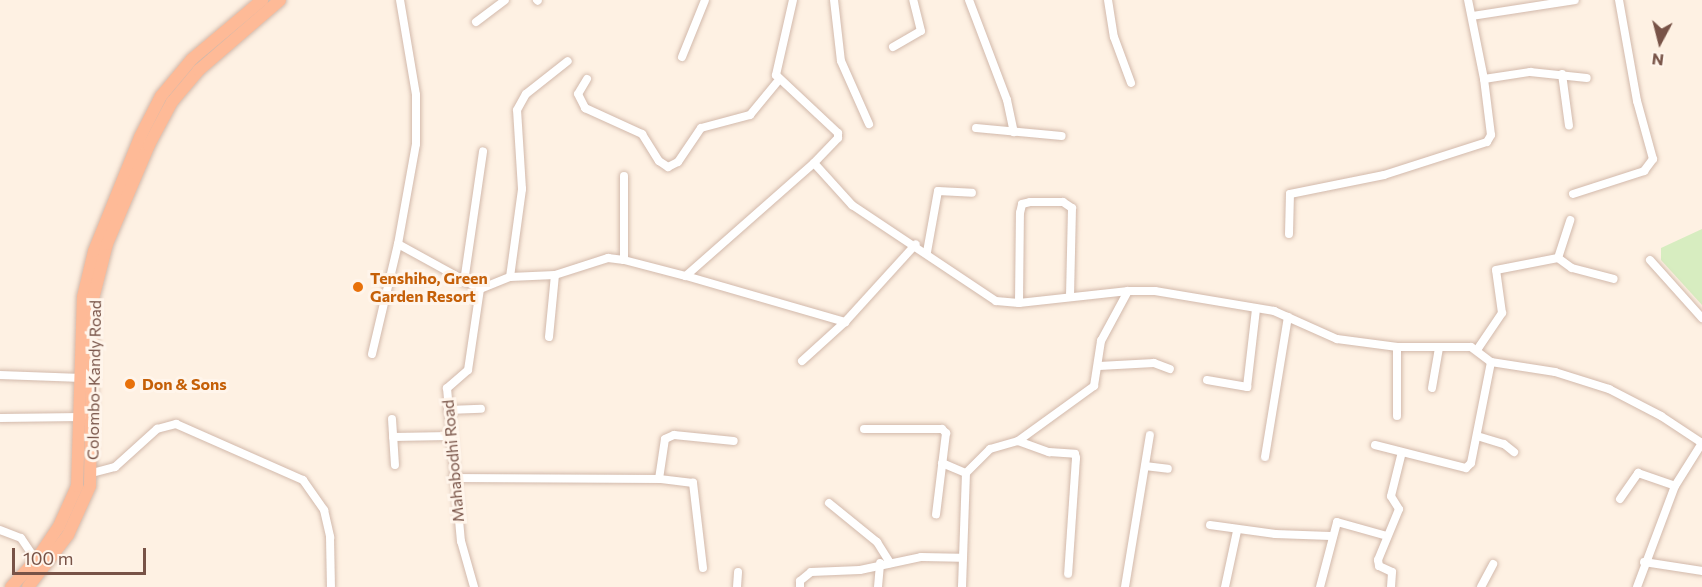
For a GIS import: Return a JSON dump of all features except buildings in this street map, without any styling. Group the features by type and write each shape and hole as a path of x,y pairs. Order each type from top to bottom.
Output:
{"highway":[{"name":"Colombo-Kandy Road","path":"11,587 36,560 59,526 77,486 82,417 83,297 94,251 140,137 161,96 192,59 262,0"},
{"name":"Colombo-Kandy Road","path":"31,586 68,535 92,473 93,299 107,244 149,145 172,102 199,70 280,0"}],"street":[{"path":"372,354 398,244 416,144 416,94 400,0"},
{"path":"476,22 505,0"},
{"path":"682,57 705,0"},
{"path":"686,276 814,163 838,138 838,133 778,81 775,68 793,0"},
{"path":"834,0 841,61 869,124"},
{"path":"893,47 921,31 913,0"},
{"path":"969,0 1006,100 1014,132"},
{"path":"1108,0 1114,37 1131,83"},
{"path":"1289,234 1290,194 1384,175 1487,142 1491,135 1484,79 1468,0"},
{"path":"1472,16 1575,0"},
{"path":"1573,194 1644,171 1653,159 1637,101 1619,0"},
{"path":"510,277 522,189 517,110 526,94 568,61"},
{"path":"1484,79 1530,72 1587,78"},
{"path":"1562,74 1569,126"},
{"path":"586,79 578,94 585,108 642,134 659,161 668,167 678,162 701,128 750,115 778,81"},
{"path":"976,128 1062,136"},
{"path":"464,282 483,151"},
{"path":"814,163 852,205 916,244 996,302 1019,303 1070,296 1155,291 1288,317 1337,339 1397,346 1477,350 1491,362 1555,372 1609,389 1661,416 1702,443 1675,486 1644,562 1637,587"},
{"path":"624,176 624,260"},
{"path":"927,252 938,190 972,194"},
{"path":"1019,303 1020,213 1022,204 1030,202 1063,202 1072,208 1070,296"},
{"path":"1558,258 1570,220"},
{"path":"398,244 480,289 510,277 555,275 608,258 686,276 845,322"},
{"path":"802,361 845,322 916,244"},
{"path":"1477,350 1502,313 1496,270 1558,258 1572,268 1614,279"},
{"path":"1650,260 1702,318"},
{"path":"549,336 555,275"},
{"name":"Mahabodhi Road","path":"474,587 461,541 453,477 448,385 468,370 480,289"},
{"path":"962,587 960,558 966,473 990,449 1018,441 1094,386 1101,341 1128,291"},
{"path":"1208,380 1247,387 1256,309"},
{"path":"1266,457 1288,317"},
{"path":"1397,346 1397,416"},
{"path":"1432,388 1439,348"},
{"path":"1375,445 1466,468 1471,463 1491,362"},
{"path":"1098,366 1154,363 1170,369"},
{"path":"0,375 82,378"},
{"path":"448,410 481,409"},
{"path":"0,418 82,417"},
{"path":"392,419 395,465"},
{"path":"92,473 115,467 157,429 176,424 303,480 324,510 330,537 331,587"},
{"path":"864,429 942,429 946,433 936,514"},
{"path":"1125,587 1150,435"},
{"path":"393,437 450,436"},
{"path":"659,479 669,436 734,441"},
{"path":"1477,436 1504,444 1514,452"},
{"path":"1018,441 1049,452 1075,454 1077,458 1068,574"},
{"path":"1391,587 1392,572 1379,566 1378,560 1399,509 1391,496 1402,452"},
{"path":"942,463 966,473"},
{"path":"1145,466 1168,469"},
{"path":"1620,499 1638,473 1675,486"},
{"path":"453,477 659,479 693,483 703,568"},
{"path":"829,503 877,542 890,563"},
{"path":"1320,587 1331,536 1337,522 1387,536"},
{"path":"1210,525 1237,531 1331,536"},
{"path":"0,530 21,538 36,560"},
{"path":"1225,587 1237,531"},
{"path":"800,587 800,581 811,572 860,570 880,563 921,557 960,558"},
{"path":"1644,562 1702,572"},
{"path":"879,587 880,563"},
{"path":"1481,587 1493,564"},
{"path":"737,587 738,572"}],"green space":[{"path":"1702,229 1702,305 1661,260 1661,248"}],"place":[{"name":"Tenshiho, Green Garden Resort","path":"358,287"},
{"name":"Don & Sons","path":"130,384"}]}
